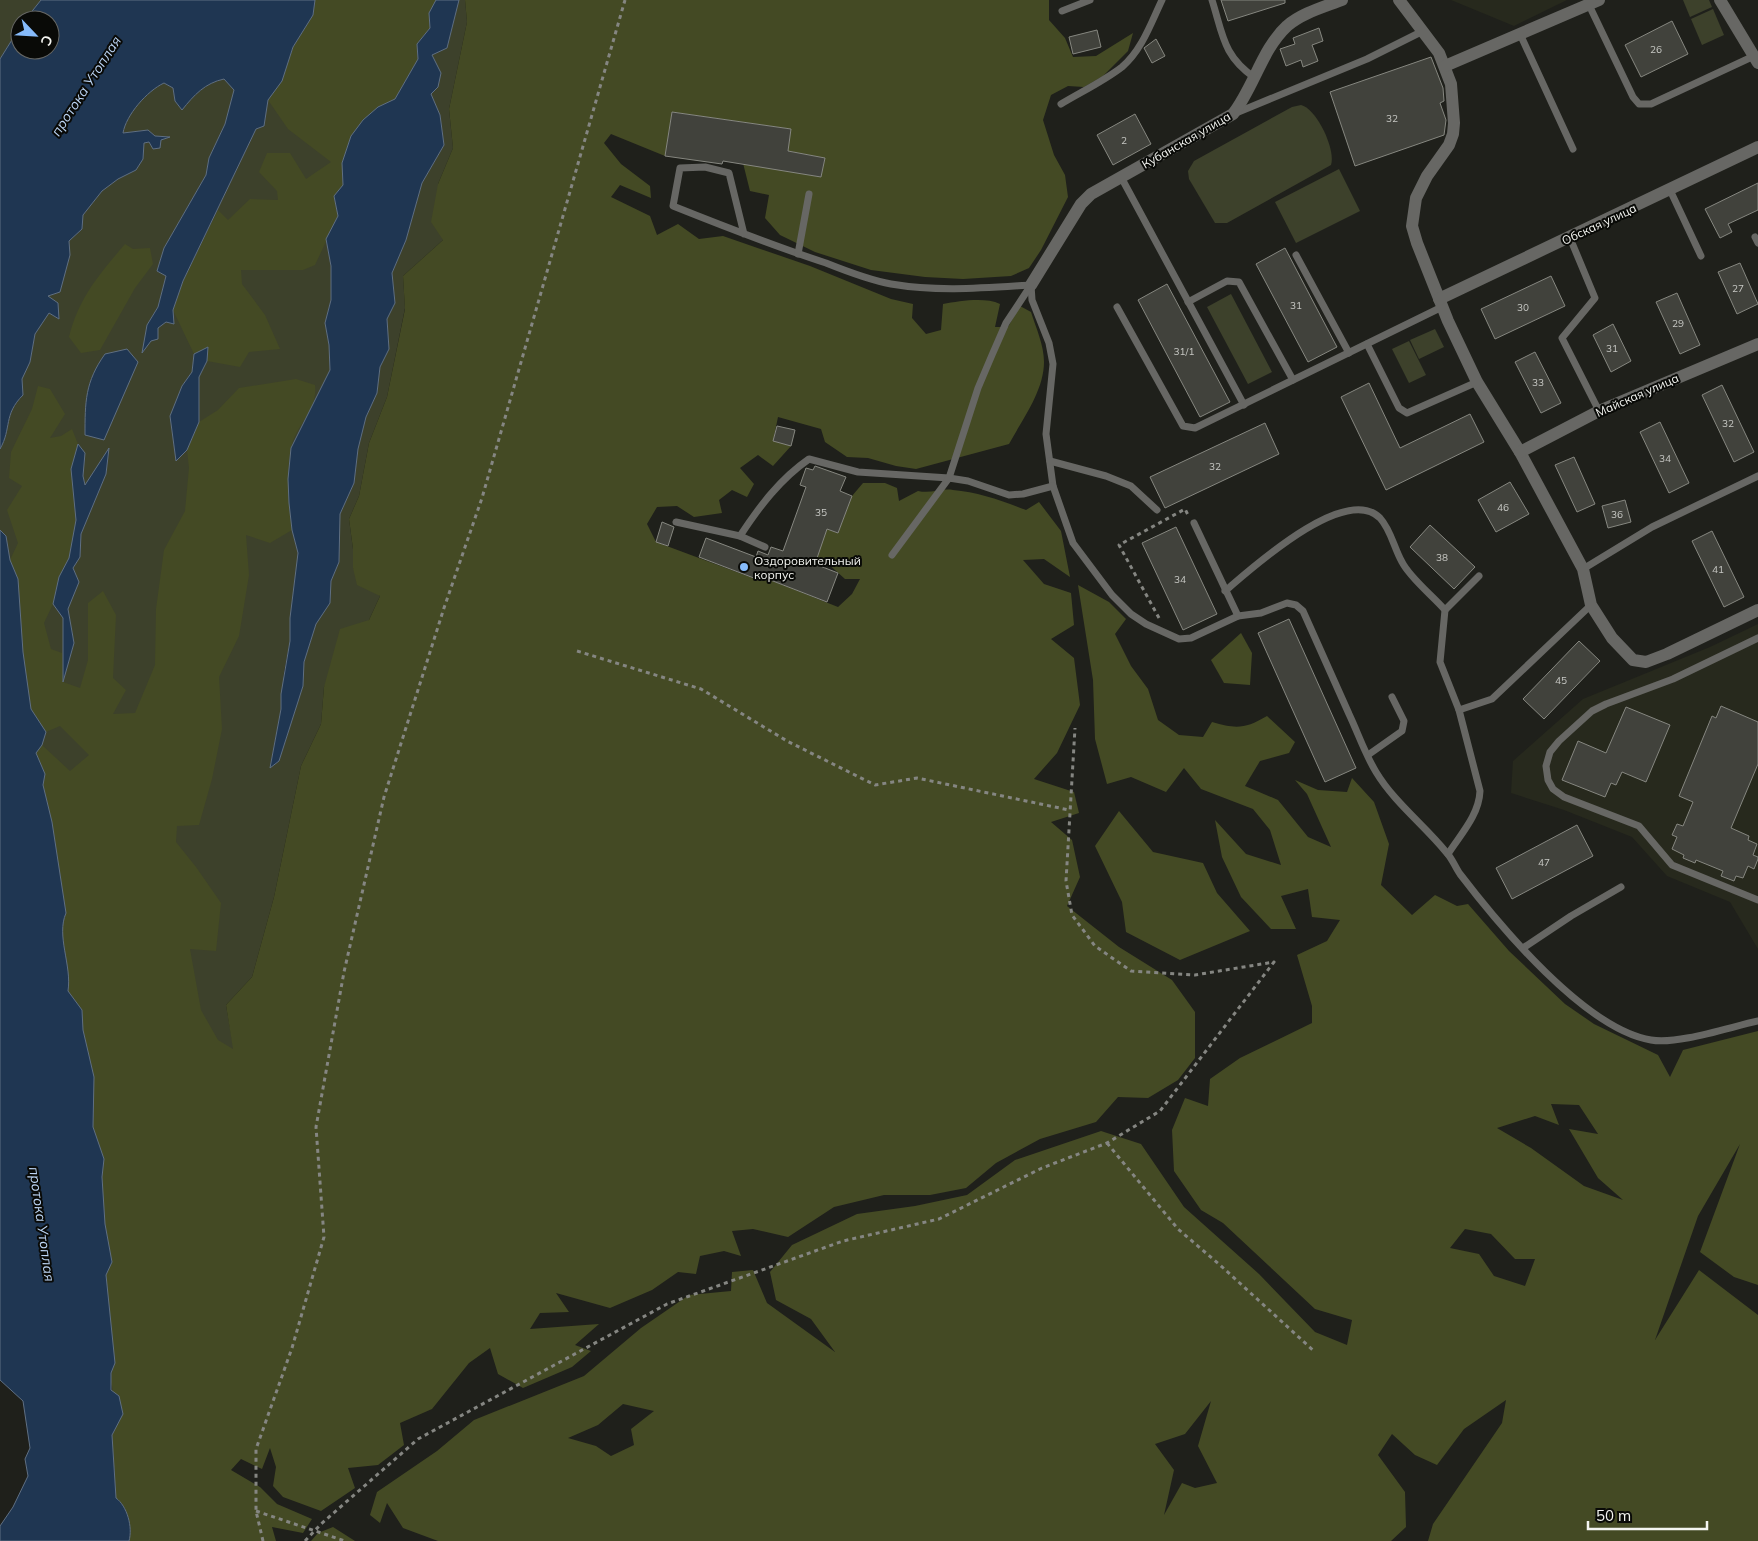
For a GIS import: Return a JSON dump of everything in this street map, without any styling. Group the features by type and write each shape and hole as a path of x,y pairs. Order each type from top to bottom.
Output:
{"street":[{"name":"Кубанская улица","path":"1031,285 1081,204 1092,194 1233,114 1242,102 1276,37 1288,25 1342,0"},
{"path":"1399,0 1439,52 1451,84 1453,134 1449,145 1427,176 1416,198 1412,226 1441,303 1477,382 1520,452 1583,569 1591,605 1612,638 1633,660 1646,662 1667,654 1758,610"},
{"path":"1720,0 1756,59"},
{"path":"1445,66 1594,2"},
{"name":"Обская улица","path":"1441,303 1758,147"},
{"name":"Майская улица","path":"1520,452 1599,411 1758,344"}],"lane":[{"path":"1062,11 1090,0"},
{"path":"1061,104 1121,67 1131,57 1144,39 1162,0"},
{"path":"1212,0 1229,55 1239,67 1255,78"},
{"path":"1594,2 1633,98 1639,104 1651,104 1756,59"},
{"path":"1233,114 1367,59 1423,30"},
{"path":"1520,34 1573,150"},
{"path":"744,234 729,173 705,167 680,168 673,206 744,234 798,254 889,284 944,290 1031,285"},
{"path":"1122,177 1244,405"},
{"path":"1670,190 1701,256"},
{"path":"798,254 809,194"},
{"path":"1570,238 1595,298 1562,338 1599,411"},
{"path":"1296,255 1349,353"},
{"path":"1188,302 1226,281 1239,282 1293,380"},
{"path":"1031,285 1032,300 1049,343 1053,364 1046,434 1053,486 1073,543 1112,595 1131,614 1169,635 1179,638 1191,638 1238,616 1261,613 1287,604 1296,605 1303,611 1368,755 1382,781 1448,854 1459,872 1523,948 1553,979 1582,1005 1633,1035 1651,1040 1671,1040 1758,1021"},
{"path":"892,556 949,478 978,388 992,354 1006,323 1031,285"},
{"path":"1117,307 1183,426 1188,428 1200,427 1349,353 1441,303"},
{"path":"1366,344 1400,408 1407,413 1477,382"},
{"path":"740,536 757,509 794,469 809,459 858,472 968,481 1009,495 1023,494 1053,486"},
{"path":"1050,461 1106,476 1131,486 1157,510"},
{"path":"1583,569 1652,527 1758,476"},
{"path":"1225,592 1274,550 1322,519 1345,511 1365,511 1379,518 1402,564 1446,610"},
{"path":"676,522 740,536 765,547"},
{"path":"1194,523 1238,616"},
{"path":"1448,854 1480,804 1480,791 1459,710 1440,662 1446,610 1479,576"},
{"path":"1459,710 1492,699 1591,605"},
{"path":"1758,638 1672,679 1592,711 1558,741 1550,752 1546,766 1548,780 1553,790 1564,797 1639,826 1672,865 1758,900"},
{"path":"1368,755 1402,731 1404,721 1392,697"},
{"path":"1523,948 1571,916 1621,887"}],"path":[{"path":"263,1541 256,1511 256,1449 292,1348 324,1238 316,1127 344,972 384,797 482,498 625,0"},
{"path":"1169,635 1119,545 1184,509 1194,523"},
{"path":"577,651 701,689 787,741 875,785 917,778 1069,810"},
{"path":"305,1541 418,1439 667,1304 843,1241 939,1219 1042,1168 1107,1143 1160,1111 1274,962 1195,975 1132,971 1095,946 1072,915 1066,881 1075,728"},
{"path":"1107,1143 1178,1229 1315,1352"},
{"path":"256,1511 345,1541"}],"shaded area":[{"path":"1451,0 1567,0 1514,26"},
{"path":"1758,624 1758,949 1730,902 1667,876 1632,837 1564,810 1511,793 1513,761 1583,699 1710,647"}],"green space":[{"path":"0,0 41,0 33,10 10,10 10,43 0,59"},
{"path":"315,0 436,0 326,239 331,266 331,300 325,323 329,345 330,370 317,398 292,530 298,553 290,618 290,641 284,672 281,709 270,767 279,761 303,686 304,662 316,624 330,603 331,581 339,562 340,514 354,483 358,449 366,417 377,393 380,367 389,349 387,319 395,303 392,273 406,240 422,183 444,145 440,115 430,94 438,87 432,54 447,48 459,0 465,0 467,22 449,109 453,148 438,184 443,240 403,276 405,308 387,397 369,443 359,496 349,519 353,549 353,568 380,596 369,620 324,687 321,724 301,766 274,897 252,977 226,1005 234,1050 189,1396 129,1541 10,560 6,536 0,530 0,449 6,435 10,415 23,395 21,379 30,362 35,334 49,313 59,319 48,296 70,255 69,241 82,229 83,215 102,191 118,179 136,170 143,159 144,143 169,137 155,136 148,130 123,133 133,110 144,97 164,83 173,88 175,101 182,109 200,90 211,83 224,79 235,90 225,124 209,158 206,175 164,248 157,271 166,276 158,307 147,325 143,352 158,328 166,322 174,324 173,310 196,254 256,129 264,126 268,100 313,15","holes":["194,354 207,361 199,377 199,422 176,460 170,417 182,386 192,372","109,450 106,474 81,534 80,557 73,568 78,582 68,609 74,643 63,679 63,618 85,453 83,476 85,485"]},
{"path":"315,0 436,0 429,13 430,28 417,44 418,59 395,100 378,107 342,163 343,185 334,196 338,216 315,265 303,270 241,270 242,284 265,315 280,349 249,352 240,367 207,361 208,347 194,354 173,310 183,281 218,210 228,220 250,199 278,200 277,191 259,172 267,153 290,153 306,179 331,162 288,129 268,100 282,81 293,47 313,15"},
{"path":"465,0 1049,0 1049,20 1065,38 1073,57 1096,56 1133,33 1128,51 1103,76 1084,87 1068,86 1051,95 1043,120 1054,155 1065,175 1068,197 1041,250 1029,268 1011,276 963,279 925,277 871,270 815,252 780,235 765,218 769,195 750,191 743,163 821,177 825,158 789,151 786,163 791,129 672,112 665,156 611,134 604,143 621,164 650,186 651,198 620,185 611,197 650,216 657,235 678,224 699,239 723,236 810,266 891,299 913,304 912,318 926,334 941,330 943,304 980,300 1000,304 995,327 1008,327 1020,306 1031,312 1043,349 1043,373 1031,405 1009,444 916,469 896,466 868,458 847,457 825,442 821,429 778,417 773,441 791,446 773,466 758,455 740,468 754,484 747,497 732,490 719,500 722,513 694,517 677,506 657,507 647,524 656,542 758,580 760,576 838,607 852,594 860,579 845,579 825,561 796,550 821,546 827,529 838,533 852,496 863,483 885,483 897,488 899,501 918,491 949,490 981,495 1026,510 1039,502 1061,531 1070,577 1044,559 1023,560 1044,584 1071,593 1074,625 1051,639 1074,658 1080,705 1057,753 1034,779 1074,792 1079,813 1051,822 1072,840 1080,877 1067,906 1119,947 1172,980 1195,1012 1195,1058 1178,1080 1148,1098 1118,1097 1096,1122 1040,1139 996,1163 966,1188 930,1195 884,1195 834,1207 788,1237 753,1229 732,1231 741,1256 724,1251 700,1256 696,1274 678,1272 652,1290 610,1308 556,1293 569,1312 540,1313 530,1329 599,1324 575,1345 591,1351 572,1367 523,1388 498,1374 490,1348 469,1363 432,1409 400,1423 404,1445 378,1465 348,1468 355,1488 321,1511 283,1497 273,1486 276,1467 270,1448 262,1469 241,1459 231,1470 260,1487 277,1504 312,1519 303,1533 272,1527 276,1541 129,1541 128,1518 123,1506 116,1498 112,1435 123,1414 114,1395 112,1383 115,1363 106,1275 112,1262 105,1224 102,1177 104,1159 93,1127 94,1077 83,1030 82,1010 68,991 68,971 63,941 63,922 66,913 52,822 43,785 45,774 36,752 42,745 70,771 89,755 60,726 46,732 31,709 23,652 18,579 10,560 18,543 7,510 22,486 9,478 11,452 32,409 38,386 50,389 65,414 50,438 61,436 72,429 78,444 71,469 76,520 69,558 59,577 53,604 44,623 51,649 62,653 63,682 80,688 88,660 88,603 103,591 116,615 113,678 126,690 113,714 135,713 155,665 156,609 164,550 185,511 189,468 187,450 199,422 218,410 239,388 296,379 315,385 313,402 297,432 289,457 288,489 292,530 270,543 246,535 249,575 239,636 219,677 222,729 212,779 199,825 177,826 176,842 221,903 216,951 190,949 201,1010 218,1040 233,1049 226,1005 252,977 274,897 301,766 321,724 324,687 340,629 369,620 380,596 357,585 353,568 353,549 349,519 359,496 369,443 387,397 405,309 403,276 443,240 431,222 438,184 453,148 449,109 467,22"},
{"path":"1683,0 1709,0 1712,7 1690,17"},
{"path":"1713,9 1724,35 1702,45 1691,19"},
{"path":"1301,105 1313,114 1324,131 1331,150 1331,165 1227,223 1215,223 1189,179 1188,171 1194,161 1292,107"},
{"path":"1339,169 1360,211 1296,243 1275,202"},
{"path":"125,244 133,249 150,248 153,264 135,288 100,350 81,353 69,337 78,310 98,277"},
{"path":"1231,294 1272,372 1248,384 1207,307"},
{"path":"1435,329 1444,347 1419,359 1410,340"},
{"path":"1409,341 1426,375 1409,383 1392,349"},
{"path":"1078,585 1109,602 1126,619 1115,634 1131,666 1148,689 1158,720 1179,735 1203,737 1212,722 1234,727 1252,723 1267,716 1295,742 1289,753 1260,761 1245,786 1278,800 1308,837 1331,847 1307,794 1295,780 1318,790 1347,792 1352,778 1374,802 1389,844 1381,885 1412,915 1435,895 1457,906 1468,904 1509,951 1565,1004 1594,1024 1658,1055 1670,1077 1683,1050 1758,1031 1758,1285 1734,1277 1700,1252 1740,1144 1698,1216 1655,1340 1699,1270 1758,1315 1758,1541 1428,1541 1433,1524 1502,1423 1506,1400 1464,1429 1437,1465 1415,1455 1392,1434 1378,1455 1405,1492 1406,1527 1391,1541 438,1541 403,1528 387,1503 380,1523 370,1515 377,1492 437,1451 474,1420 584,1376 641,1328 689,1295 731,1291 732,1272 753,1270 767,1303 835,1352 811,1319 776,1300 770,1272 792,1245 857,1214 915,1206 967,1195 1015,1160 1101,1131 1141,1144 1184,1207 1259,1274 1315,1332 1347,1345 1352,1320 1315,1309 1223,1223 1201,1210 1174,1171 1172,1130 1185,1098 1208,1106 1210,1079 1240,1058 1312,1023 1312,1006 1297,955 1327,941 1340,920 1312,917 1308,889 1281,896 1296,929 1271,929 1241,897 1222,857 1215,820 1246,854 1281,865 1270,830 1253,809 1201,789 1184,768 1166,792 1131,777 1107,784 1095,739 1093,680","holes":["1551,1104 1579,1105 1598,1134 1569,1129 1598,1178 1623,1200 1584,1186 1531,1148 1497,1128 1535,1116 1559,1125","1465,1229 1491,1234 1515,1259 1535,1259 1525,1286 1494,1276 1479,1254 1450,1248","1211,1401 1198,1446 1217,1483 1195,1488 1182,1483 1164,1515 1174,1470 1155,1444 1185,1434","623,1404 654,1411 631,1429 634,1445 611,1456 596,1446 568,1438 598,1425"]},
{"path":"1241,633 1252,653 1250,685 1224,683 1211,660"},
{"path":"1119,811 1153,852 1203,863 1217,893 1250,931 1180,960 1126,932 1122,902 1095,846"},
{"path":"333,1527 355,1541 311,1541 318,1533"}],"water":[{"name":"протока Утоплая","path":"41,0 315,0 313,15 293,47 282,81 268,100 264,126 256,129 183,281 173,310 174,324 166,322 158,328 158,339 151,341 142,353 147,325 158,307 166,276 157,271 164,248 206,175 209,158 225,124 234,90 224,79 211,83 200,90 182,110 175,101 173,88 164,83 144,98 133,111 123,133 148,130 155,136 170,137 161,140 160,148 153,149 149,142 144,143 143,159 136,170 118,179 102,191 83,215 82,229 69,241 70,255 60,292 48,296 58,303 59,319 49,313 35,334 30,362 22,379 23,395 10,415 6,435 0,449 0,59 10,43 10,60 60,60 60,10 33,10"},
{"path":"436,0 459,0 447,48 432,55 441,73 438,87 431,94 440,115 444,145 422,183 406,240 392,273 395,303 387,319 389,349 380,367 377,393 366,417 358,449 354,483 340,514 339,562 331,581 330,603 316,624 304,662 303,686 279,761 270,768 281,709 281,694 290,641 290,618 298,553 292,530 289,503 288,479 291,448 330,370 329,345 325,323 331,300 331,266 326,239 338,216 334,196 343,185 342,163 351,136 363,120 378,107 395,99 418,59 417,44 430,28 429,13"},
{"path":"208,347 207,361 199,377 199,422 187,450 176,461 170,416 182,386 192,372 194,354"},
{"path":"127,349 138,362 104,440 85,435 86,402 93,374 105,354"},
{"path":"78,444 85,453 83,476 85,485 109,448 106,474 81,534 80,557 73,568 79,582 68,609 74,643 63,682 63,618 53,604 59,577 69,558 76,520 71,469"},
{"name":"протока Утоплая","path":"0,530 6,536 10,560 18,579 23,652 31,709 46,732 42,745 36,753 45,774 43,785 52,822 66,913 63,922 63,941 69,981 68,991 82,1010 83,1030 94,1077 93,1127 104,1159 102,1177 105,1224 112,1262 106,1275 115,1363 111,1373 111,1390 119,1396 123,1414 112,1435 116,1498 126,1511 130,1523 129,1541 0,1541 0,1526 13,1507 28,1476 25,1459 30,1448 23,1401 0,1380"}],"building":[{"path":"1221,0 1285,0 1285,3 1228,21"},
{"path":"1672,21 1688,54 1641,77 1625,45"},
{"path":"1319,28 1323,41 1312,45 1318,61 1303,67 1301,60 1286,66 1280,49 1295,44 1293,38"},
{"path":"1097,30 1101,47 1073,54 1069,37"},
{"path":"1156,39 1165,56 1152,63 1144,48"},
{"path":"1431,57 1443,88 1444,101 1440,103 1446,120 1444,135 1355,166 1330,92"},
{"path":"672,112 791,129 788,151 825,158 821,177 723,161 722,164 665,156"},
{"path":"1135,114 1151,144 1113,165 1097,135"},
{"path":"1758,183 1758,210 1728,224 1732,232 1720,238 1705,209"},
{"path":"1285,248 1337,347 1308,362 1256,264"},
{"path":"1740,263 1758,304 1737,314 1718,272"},
{"path":"1551,276 1565,306 1495,339 1481,309"},
{"path":"1167,284 1230,402 1200,417 1138,300"},
{"path":"1677,293 1700,345 1680,354 1656,302"},
{"path":"1613,324 1631,361 1611,372 1593,335"},
{"path":"1535,352 1561,403 1541,413 1515,362"},
{"path":"1369,383 1400,448 1470,414 1484,442 1386,490 1341,397"},
{"path":"1722,385 1754,452 1734,462 1702,395"},
{"path":"1660,422 1689,483 1669,493 1640,432"},
{"path":"1265,423 1279,454 1165,508 1150,477"},
{"path":"777,426 795,430 791,446 773,441"},
{"path":"1574,457 1595,504 1577,512 1555,465"},
{"path":"815,466 846,477 840,491 852,496 838,533 827,529 815,564 838,573 827,602 760,576 759,580 699,557 706,538 756,557 758,551 768,555 771,547 783,551 806,487 800,485 806,468 813,470"},
{"path":"1510,482 1529,514 1496,532 1478,500"},
{"path":"1625,500 1631,522 1608,528 1602,506"},
{"path":"662,522 674,527 668,546 656,542"},
{"path":"1430,525 1475,567 1454,589 1410,547"},
{"path":"1176,527 1217,614 1183,630 1142,543"},
{"path":"1712,531 1744,597 1724,607 1692,541"},
{"path":"1289,619 1356,768 1325,782 1258,633"},
{"path":"1579,641 1600,661 1544,719 1523,699"},
{"path":"1721,706 1758,722 1758,764 1731,828 1749,836 1748,840 1757,844 1753,855 1758,857 1758,859 1754,869 1748,866 1743,878 1736,876 1734,881 1721,876 1723,871 1696,860 1695,863 1683,858 1684,855 1672,849 1677,837 1672,835 1677,824 1683,826 1693,802 1679,796 1712,716 1716,718"},
{"path":"1626,707 1670,725 1646,782 1622,772 1616,785 1611,783 1605,797 1562,780 1578,741 1606,753"},
{"path":"1577,825 1593,856 1512,899 1496,868"}],"place":[{"name":"Оздоровительный корпус","path":"744,567"}]}
